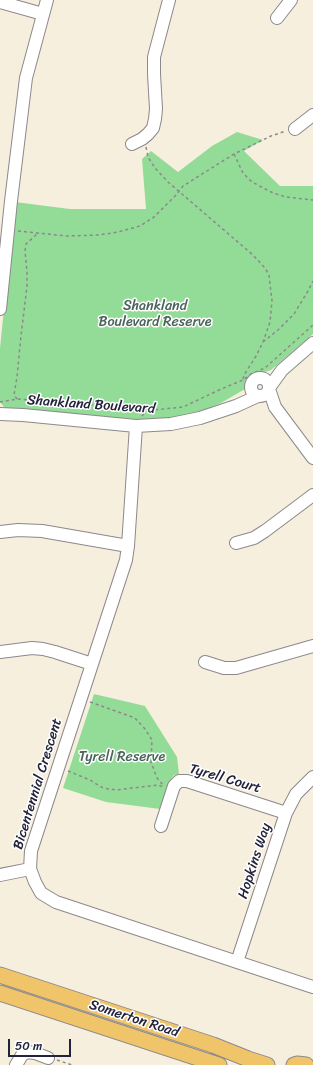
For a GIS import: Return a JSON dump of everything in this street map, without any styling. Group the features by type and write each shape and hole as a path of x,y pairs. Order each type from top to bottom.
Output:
{"main road":[{"name":"Somerton Road","path":"0,975 213,1045 267,1065"},
{"name":"Somerton Road","path":"0,993 219,1065"},
{"path":"294,1065 306,1065"}],"street":[{"path":"0,309 8,230 6,200 26,78 47,0"},
{"path":"130,144 144,137 153,128 156,109 154,57 169,0"},
{"path":"275,20 291,0"},
{"path":"0,2 43,14"},
{"path":"294,129 313,115"},
{"name":"Shankland Boulevard","path":"0,414 136,426 171,424 200,418 236,406 282,370 313,343"},
{"path":"259,388 313,458"},
{"name":"Bicentennial Crescent","path":"136,426 126,560 31,851 30,868 41,893 56,902 313,987"},
{"path":"236,543 254,538 313,495"},
{"path":"0,532 18,530 42,531 128,546"},
{"path":"204,662 224,668 236,668 313,646"},
{"path":"0,652 32,648 43,649 92,664"},
{"name":"Hopkins Way","path":"237,962 286,813 296,794 313,777"},
{"name":"Tyrell Court","path":"161,826 174,786 179,781 187,781 286,813"},
{"path":"0,875 30,868"},
{"path":"16,1065 22,1055 28,1052 48,1058"}],"path":[{"path":"8,230 67,236 98,235 118,232 140,226 154,217 183,186 234,154 271,136 294,129"},
{"path":"144,137 148,156 155,168 168,182 252,254 265,268 269,275 272,301 270,322 263,342 244,375 259,388"},
{"path":"234,154 243,173 252,182 273,193 286,197 313,200"},
{"path":"16,399 14,395 27,286 25,251 26,244 38,233"},
{"path":"263,342 294,314 313,281"},
{"path":"259,388 251,374 265,368 313,325"},
{"path":"0,402 16,399 153,410 184,407 219,390 259,388"},
{"path":"58,767 90,780 103,788 116,790 158,785 165,788 157,778 151,762 152,740 135,718 80,699"},
{"path":"48,1058 72,1065"}],"green space":[{"name":"Shankland Boulevard Reserve","path":"237,132 263,140 244,151 280,186 313,186 313,334 271,370 253,376 245,389 221,403 196,414 170,419 145,420 10,410 4,407 0,402 0,348 15,202 70,209 146,209 142,159 151,151 178,172 212,146"},
{"name":"Tyrell Reserve","path":"94,694 145,706 177,757 179,774 174,775 171,779 160,809 106,802 63,788"}]}
